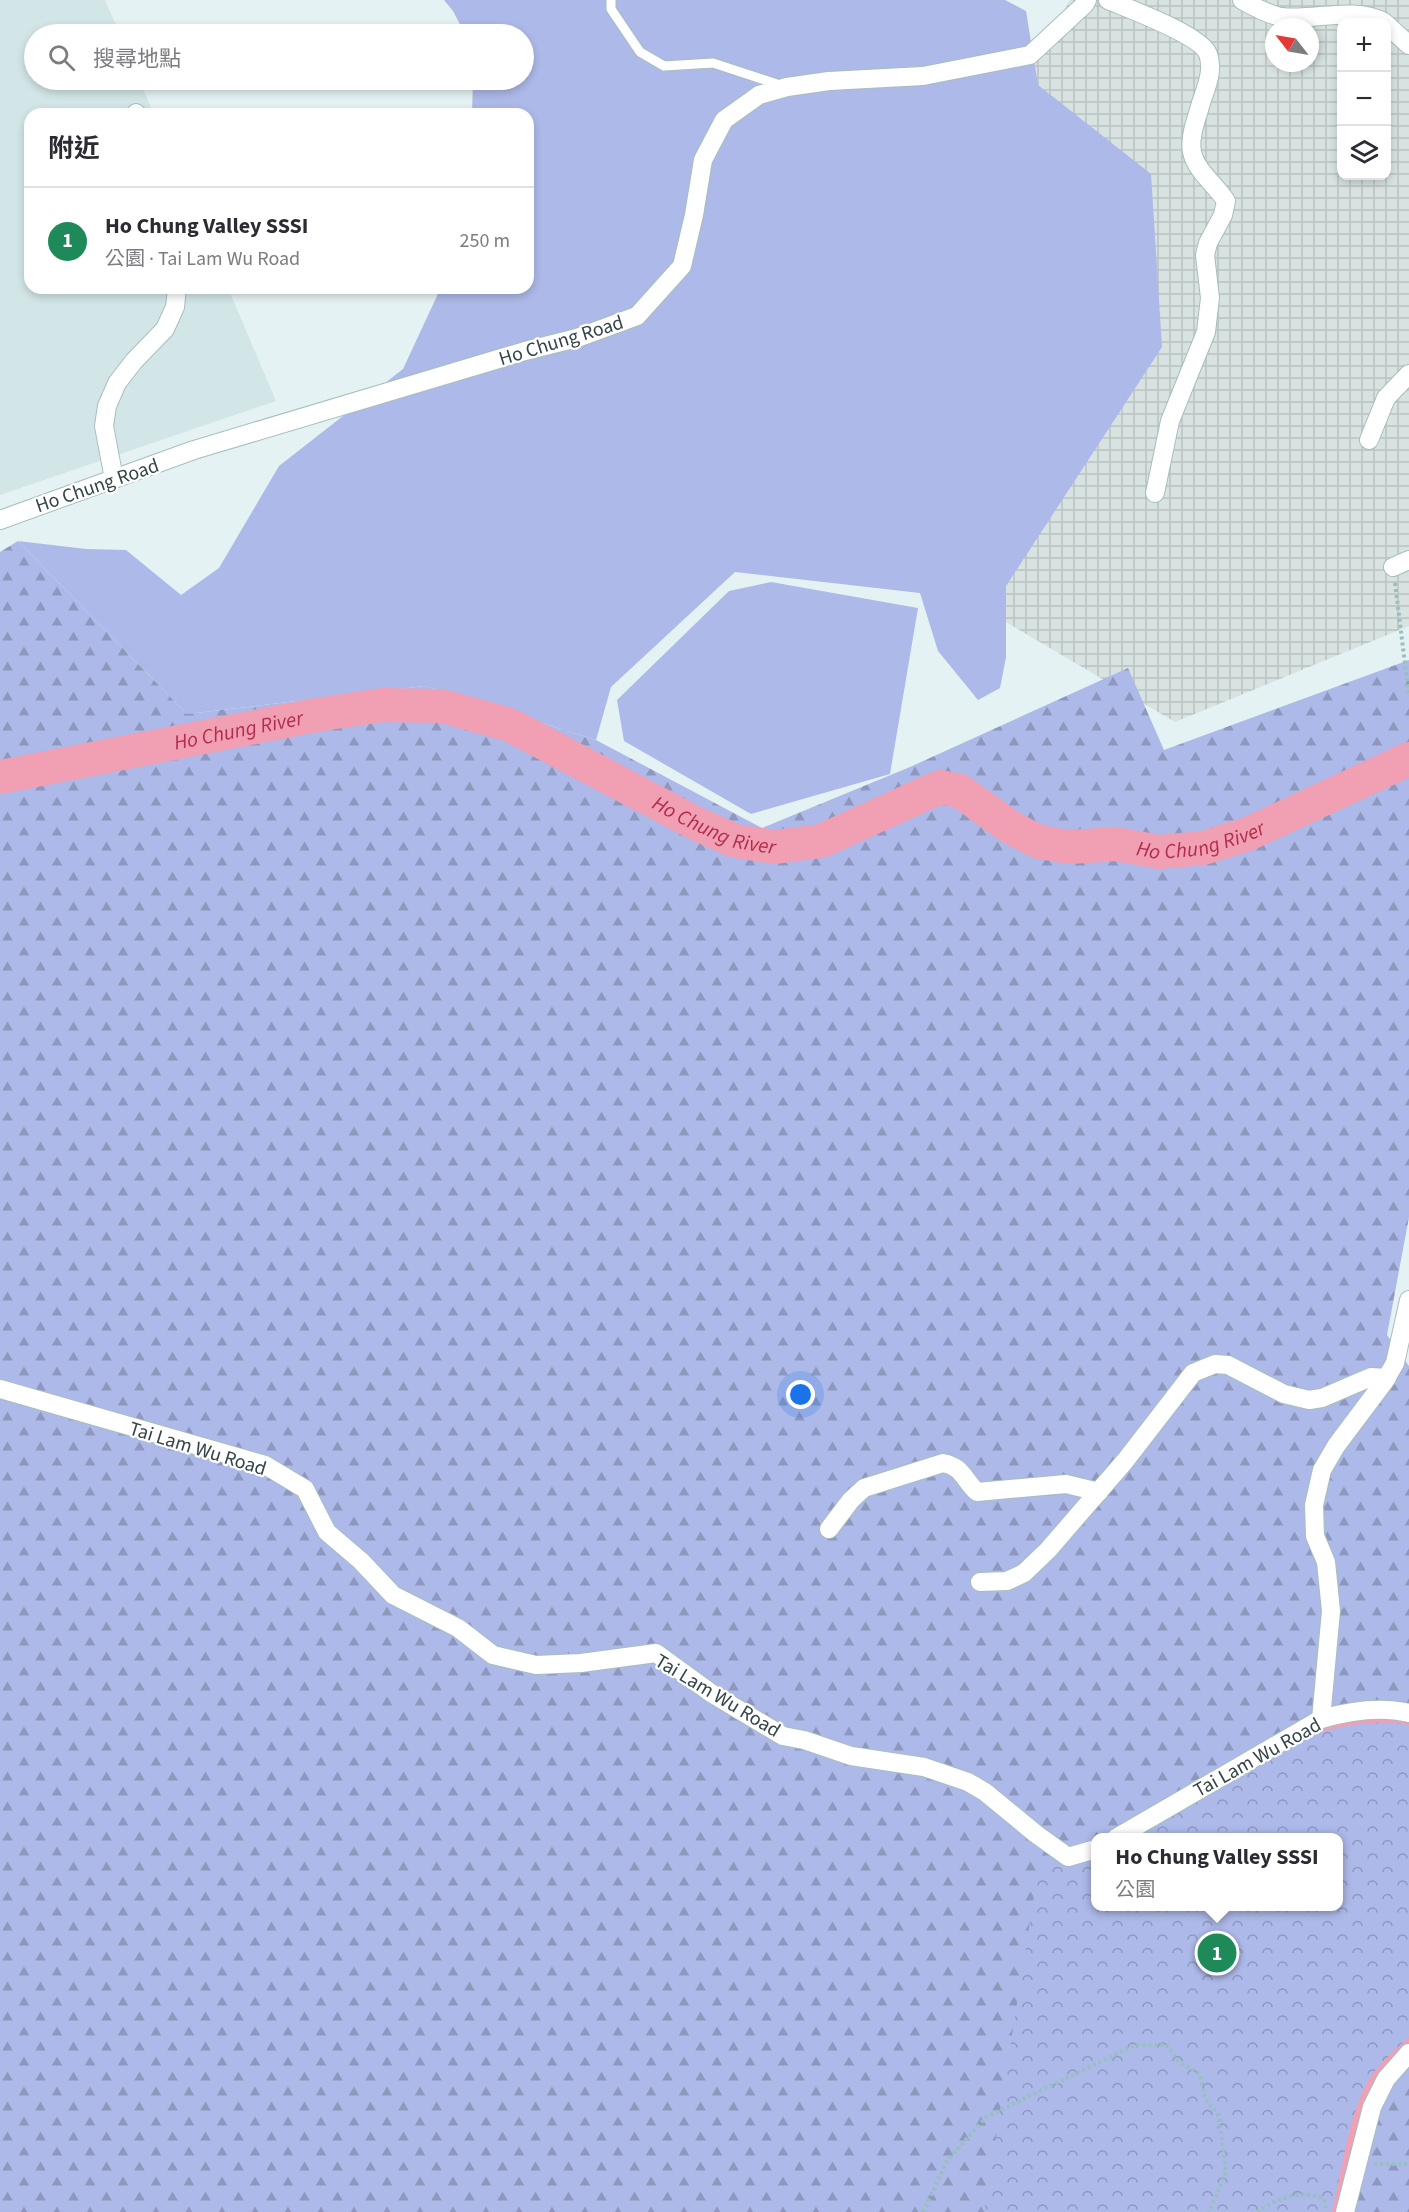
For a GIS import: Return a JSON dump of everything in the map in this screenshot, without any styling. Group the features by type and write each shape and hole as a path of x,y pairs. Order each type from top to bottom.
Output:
{"street":[{"name":"Ho Chung Road","path":"0,520 194,450 525,351 577,338 637,316 681,266 694,215 703,160 724,120 759,95 787,87 829,81 923,76 1030,55 1084,6 1087,0"},
{"path":"1108,0 1194,38 1208,52 1211,70 1191,140 1192,154 1198,166 1226,201 1223,215 1208,243 1205,255 1210,298 1206,332 1170,421 1155,493"},
{"path":"1242,0 1280,17 1350,15 1376,18"},
{"path":"1391,28 1409,45"},
{"path":"114,479 104,426 107,406 117,384 165,329 175,307 176,294"},
{"path":"1369,440 1386,399 1409,374"},
{"path":"1321,1719 1331,1611 1326,1562 1315,1536 1314,1505 1322,1470 1336,1446 1387,1378 1395,1363 1409,1300"},
{"path":"980,1582 1006,1581 1024,1573 1048,1550 1099,1492 1193,1372 1215,1364 1228,1365 1284,1394 1309,1400 1322,1398 1371,1377 1387,1378"},
{"name":"Tai Lam Wu Road","path":"0,1389 265,1465 305,1489 327,1532 361,1561 393,1595 458,1628 493,1655 536,1665 581,1663 656,1653 711,1693 783,1737 804,1740 851,1756 924,1767 968,1782 985,1792 1068,1857 1091,1850"},
{"path":"829,1529 851,1500 864,1488 943,1463 955,1465 976,1492 1066,1484 1099,1492"},
{"name":"Tai Lam Wu Road","path":"1125,1833 1321,1719 1369,1709 1409,1713"},
{"path":"1345,2212 1372,2107 1386,2079 1409,2054"}],"lane":[{"path":"611,0 611,9 640,52 664,66 713,63 787,87"}],"path":[{"path":"1401,564 1409,696"},
{"path":"923,2212 947,2161 986,2117 1135,2045 1167,2046 1179,2062 1200,2074 1205,2098 1218,2116 1226,2172 1209,2212"},
{"path":"1356,2164 1409,2164"},
{"path":"1257,2212 1283,2197 1312,2193 1324,2199 1327,2212"}],"shaded area":[{"path":"0,0 105,0 116,24 24,24 24,90 143,90 151,108 24,108 24,294 231,294 276,401 0,495"},
{"path":"1070,0 1409,0 1409,626 1175,722 693,437 929,237"}],"green space":[{"path":"444,0 1005,0 1026,11 1038,85 1151,174 1162,347 1006,586 1006,657 1000,688 978,700 938,651 920,593 735,572 611,687 596,740 425,686 187,714 18,541 86,549 126,550 181,595 219,568 279,466 403,369 438,294 534,294 534,108 472,108 473,90 534,90 534,24 460,24"},
{"path":"18,541 187,714 425,686 596,740 762,828 910,767 1128,668 1164,750 1409,660 1409,1217 1387,1335 1409,1366 1409,2212 0,2212 0,552"},
{"path":"771,582 918,608 890,774 751,814 624,741 617,700 729,591"},
{"path":"1344,1717 1409,1717 1409,2046 1403,2051 1340,2212 984,2212 1040,1858 1061,1861 1091,1853 1091,1911 1343,1911 1343,1833 1132,1833 1314,1728"}],"waterway":[{"name":"Ho Chung River","path":"0,777 316,715 382,705 442,706 510,725 693,822 735,841 775,847 821,841 940,787 960,791 1010,827 1039,842 1070,847 1116,844 1159,852 1203,848 1248,834 1409,759"},
{"path":"1317,1731 1366,1720 1409,1722"},
{"path":"1335,2212 1349,2145 1364,2095 1388,2060 1409,2041"}],"place":[{"name":"Ho Chung Valley SSSI","path":"1217,1953"}]}
